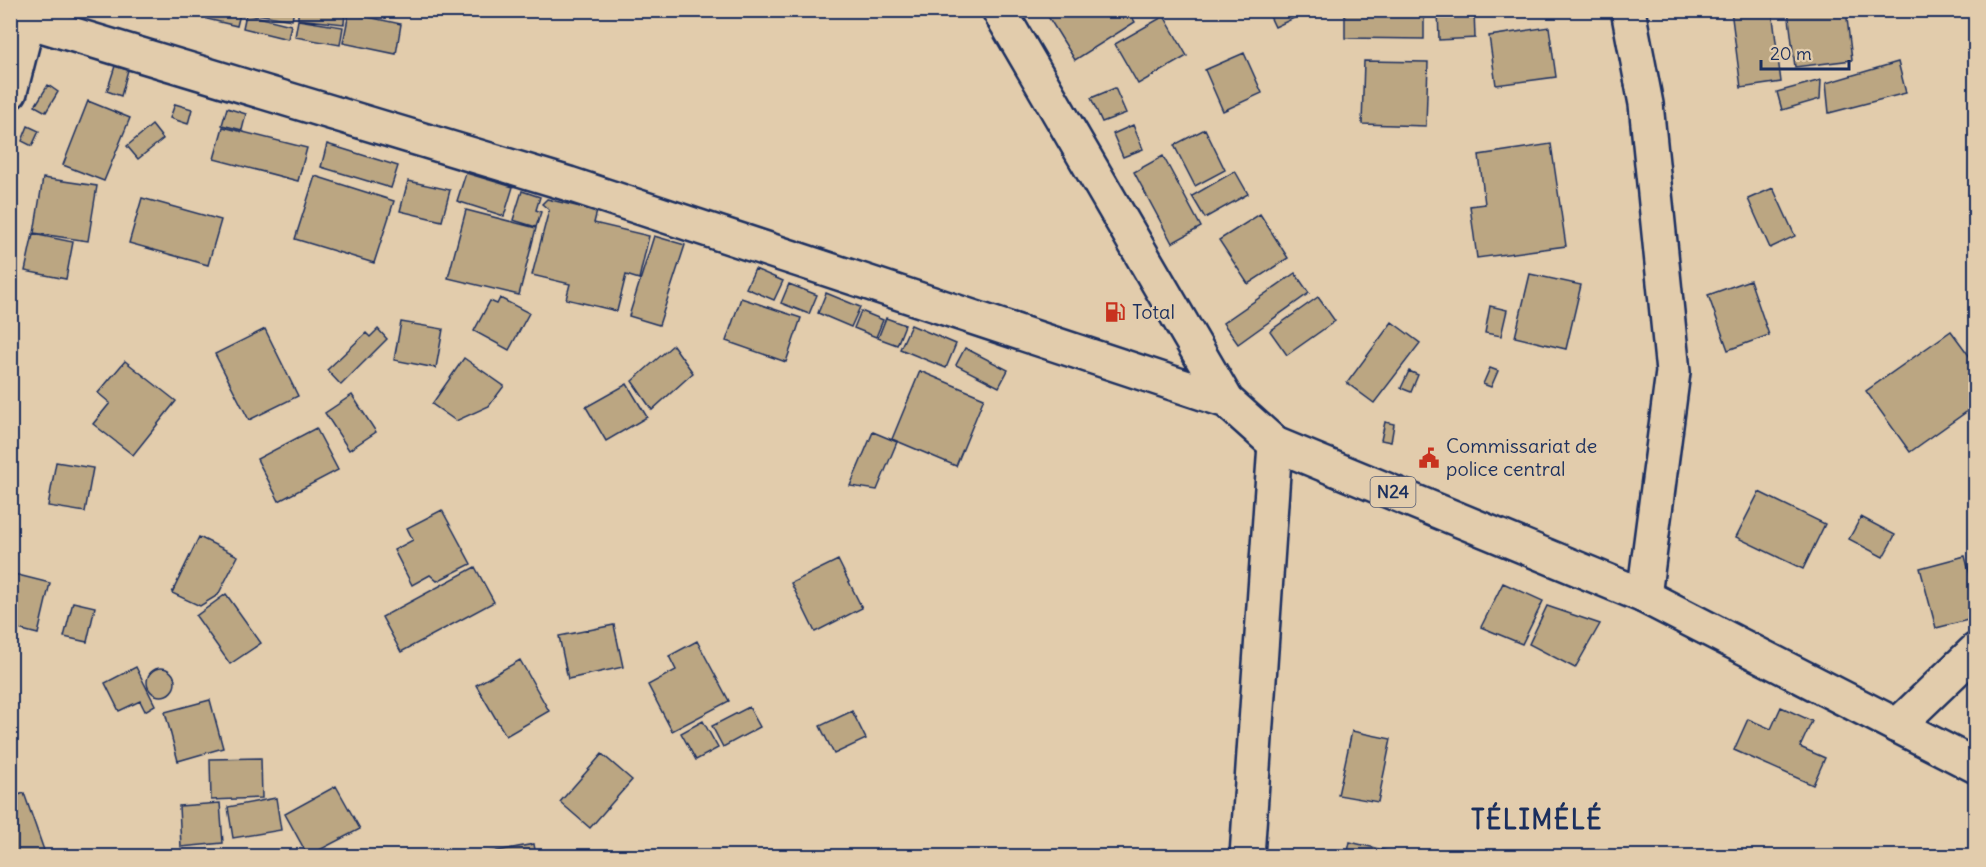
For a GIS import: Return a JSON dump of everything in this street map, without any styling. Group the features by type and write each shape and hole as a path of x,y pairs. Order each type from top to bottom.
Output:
{"main road":[{"name":"N24","path":"999,10 1227,401 1275,444 1644,596 1976,766"},
{"path":"1628,10 1646,104 1673,372 1644,596"},
{"path":"10,92 24,14 569,184 1227,401"},
{"path":"1247,856 1275,444"},
{"path":"1897,726 1976,650"}],"building":[{"path":"209,10 241,10 237,26 207,19"},
{"path":"244,10 294,10 292,20 244,12"},
{"path":"298,10 345,10 344,24 298,19"},
{"path":"1044,10 1128,10 1135,22 1075,60"},
{"path":"1267,10 1311,10 1275,27"},
{"path":"1345,10 1424,10 1424,39 1345,38"},
{"path":"1438,10 1474,10 1475,38 1439,40"},
{"path":"1731,10 1772,10 1781,82 1741,88"},
{"path":"1788,10 1846,10 1852,60 1795,67"},
{"path":"349,13 401,24 396,54 343,43"},
{"path":"246,14 291,25 288,39 243,28"},
{"path":"1164,16 1187,56 1138,84 1115,44"},
{"path":"298,20 343,27 340,45 295,37"},
{"path":"1549,27 1556,77 1496,85 1489,36"},
{"path":"1244,53 1262,93 1223,111 1205,70"},
{"path":"1364,61 1428,62 1426,126 1362,124"},
{"path":"1898,62 1906,93 1829,113 1826,83"},
{"path":"115,66 128,70 121,96 107,91"},
{"path":"1821,80 1820,99 1782,110 1777,92"},
{"path":"48,85 58,92 46,112 35,106"},
{"path":"1115,88 1126,113 1102,122 1091,98"},
{"path":"88,101 130,118 104,181 63,165"},
{"path":"175,104 192,109 188,124 170,118"},
{"path":"227,108 246,114 242,130 222,125"},
{"path":"152,125 163,139 138,159 127,146"},
{"path":"1133,125 1143,149 1123,157 1113,134"},
{"path":"28,126 39,131 32,146 22,141"},
{"path":"223,127 307,148 298,181 214,159"},
{"path":"1205,129 1225,170 1195,186 1174,145"},
{"path":"327,144 398,166 391,188 321,167"},
{"path":"1551,144 1566,246 1477,258 1470,206 1485,204 1479,155"},
{"path":"1163,156 1201,227 1172,243 1134,172"},
{"path":"1235,171 1248,194 1205,218 1192,196"},
{"path":"466,173 513,187 504,216 457,201"},
{"path":"315,176 394,201 374,263 295,239"},
{"path":"43,178 97,186 88,241 34,233"},
{"path":"408,181 450,190 442,221 400,211"},
{"path":"1773,188 1795,236 1770,248 1748,199"},
{"path":"522,191 540,197 536,210 541,212 536,227 513,220"},
{"path":"142,198 221,220 208,265 129,243"},
{"path":"547,199 597,211 594,223 649,236 639,279 626,275 617,311 566,299 570,284 532,275 549,210 542,204"},
{"path":"466,210 536,228 519,295 448,278"},
{"path":"1260,214 1288,258 1248,284 1219,240"},
{"path":"33,234 73,242 66,279 25,271"},
{"path":"654,236 685,245 659,325 629,316"},
{"path":"755,269 783,281 774,300 746,288"},
{"path":"1295,273 1309,293 1238,344 1223,323"},
{"path":"1530,274 1581,285 1566,349 1515,337"},
{"path":"1750,280 1769,335 1728,350 1708,295"},
{"path":"789,284 817,295 809,314 781,303"},
{"path":"826,293 860,307 851,327 818,313"},
{"path":"1318,297 1335,321 1287,355 1270,331"},
{"path":"500,298 529,313 509,350 474,331 490,301 497,304"},
{"path":"741,298 801,318 786,362 726,341"},
{"path":"1490,306 1507,310 1501,336 1485,333"},
{"path":"861,311 883,320 876,337 854,328"},
{"path":"886,318 905,325 897,345 878,338"},
{"path":"401,322 443,329 436,368 394,360"},
{"path":"1392,322 1420,343 1374,403 1347,383"},
{"path":"911,325 956,344 946,368 900,349"},
{"path":"265,329 298,396 249,420 215,354"},
{"path":"378,329 387,339 341,385 327,370 366,333 370,337"},
{"path":"1951,331 1976,365 1976,405 1910,452 1866,391"},
{"path":"673,345 693,373 652,410 632,381"},
{"path":"965,348 1008,370 999,387 956,365"},
{"path":"464,358 504,386 489,406 456,421 432,404"},
{"path":"125,361 176,401 133,455 93,424 110,403 98,393"},
{"path":"1490,368 1498,371 1491,387 1483,384"},
{"path":"920,371 984,398 956,466 892,439"},
{"path":"1409,371 1418,375 1411,392 1401,388"},
{"path":"627,384 647,417 606,441 586,407"},
{"path":"352,395 376,432 349,450 325,413"},
{"path":"1385,422 1394,424 1391,442 1381,440"},
{"path":"316,428 338,470 279,501 257,459"},
{"path":"873,432 897,442 877,490 850,486"},
{"path":"56,462 93,468 85,512 48,506"},
{"path":"1759,492 1825,524 1803,569 1736,537"},
{"path":"442,510 471,564 437,581 430,575 412,585 394,550 413,540 407,528"},
{"path":"1861,517 1895,535 1883,557 1849,539"},
{"path":"199,537 238,556 218,595 200,606 172,593"},
{"path":"1965,556 1976,597 1976,618 1936,628 1920,568"},
{"path":"838,560 862,608 815,632 791,583"},
{"path":"475,567 494,602 401,652 382,617"},
{"path":"14,574 50,583 38,634 10,627 10,589"},
{"path":"1503,583 1543,601 1522,644 1481,627"},
{"path":"226,594 261,643 230,664 196,616"},
{"path":"73,602 95,607 87,642 64,637"},
{"path":"1547,606 1600,624 1575,668 1529,644"},
{"path":"614,625 623,667 568,679 559,636"},
{"path":"697,641 729,701 672,731 648,685 676,670 669,656"},
{"path":"520,660 549,711 506,736 476,685"},
{"path":"136,667 155,705 145,711 140,701 119,711 105,683"},
{"path":"161,668 171,672 175,682 171,692 161,696 151,692 147,682 151,672"},
{"path":"210,700 223,748 178,761 165,712"},
{"path":"749,707 760,727 723,747 712,726"},
{"path":"1781,707 1812,721 1800,747 1825,758 1813,785 1734,750 1748,719 1771,729"},
{"path":"852,711 866,739 834,754 820,726"},
{"path":"703,721 718,748 696,760 681,733"},
{"path":"1352,731 1391,739 1378,802 1338,795"},
{"path":"602,754 632,780 590,828 560,802"},
{"path":"261,758 262,798 211,800 210,759"},
{"path":"336,786 360,829 308,856 285,814"},
{"path":"24,793 46,856 10,856 10,798"},
{"path":"276,798 281,830 233,838 228,807"},
{"path":"220,803 223,843 181,847 179,806"},
{"path":"1350,842 1396,853 1395,856 1347,856"},
{"path":"534,844 536,856 472,856"}],"place":[{"name":"Total","path":"1115,312"},
{"name":"Commissariat de police central","path":"1429,458"}],"district":[{"name":"TÉLIMÉLÉ","path":"1537,820"}]}
